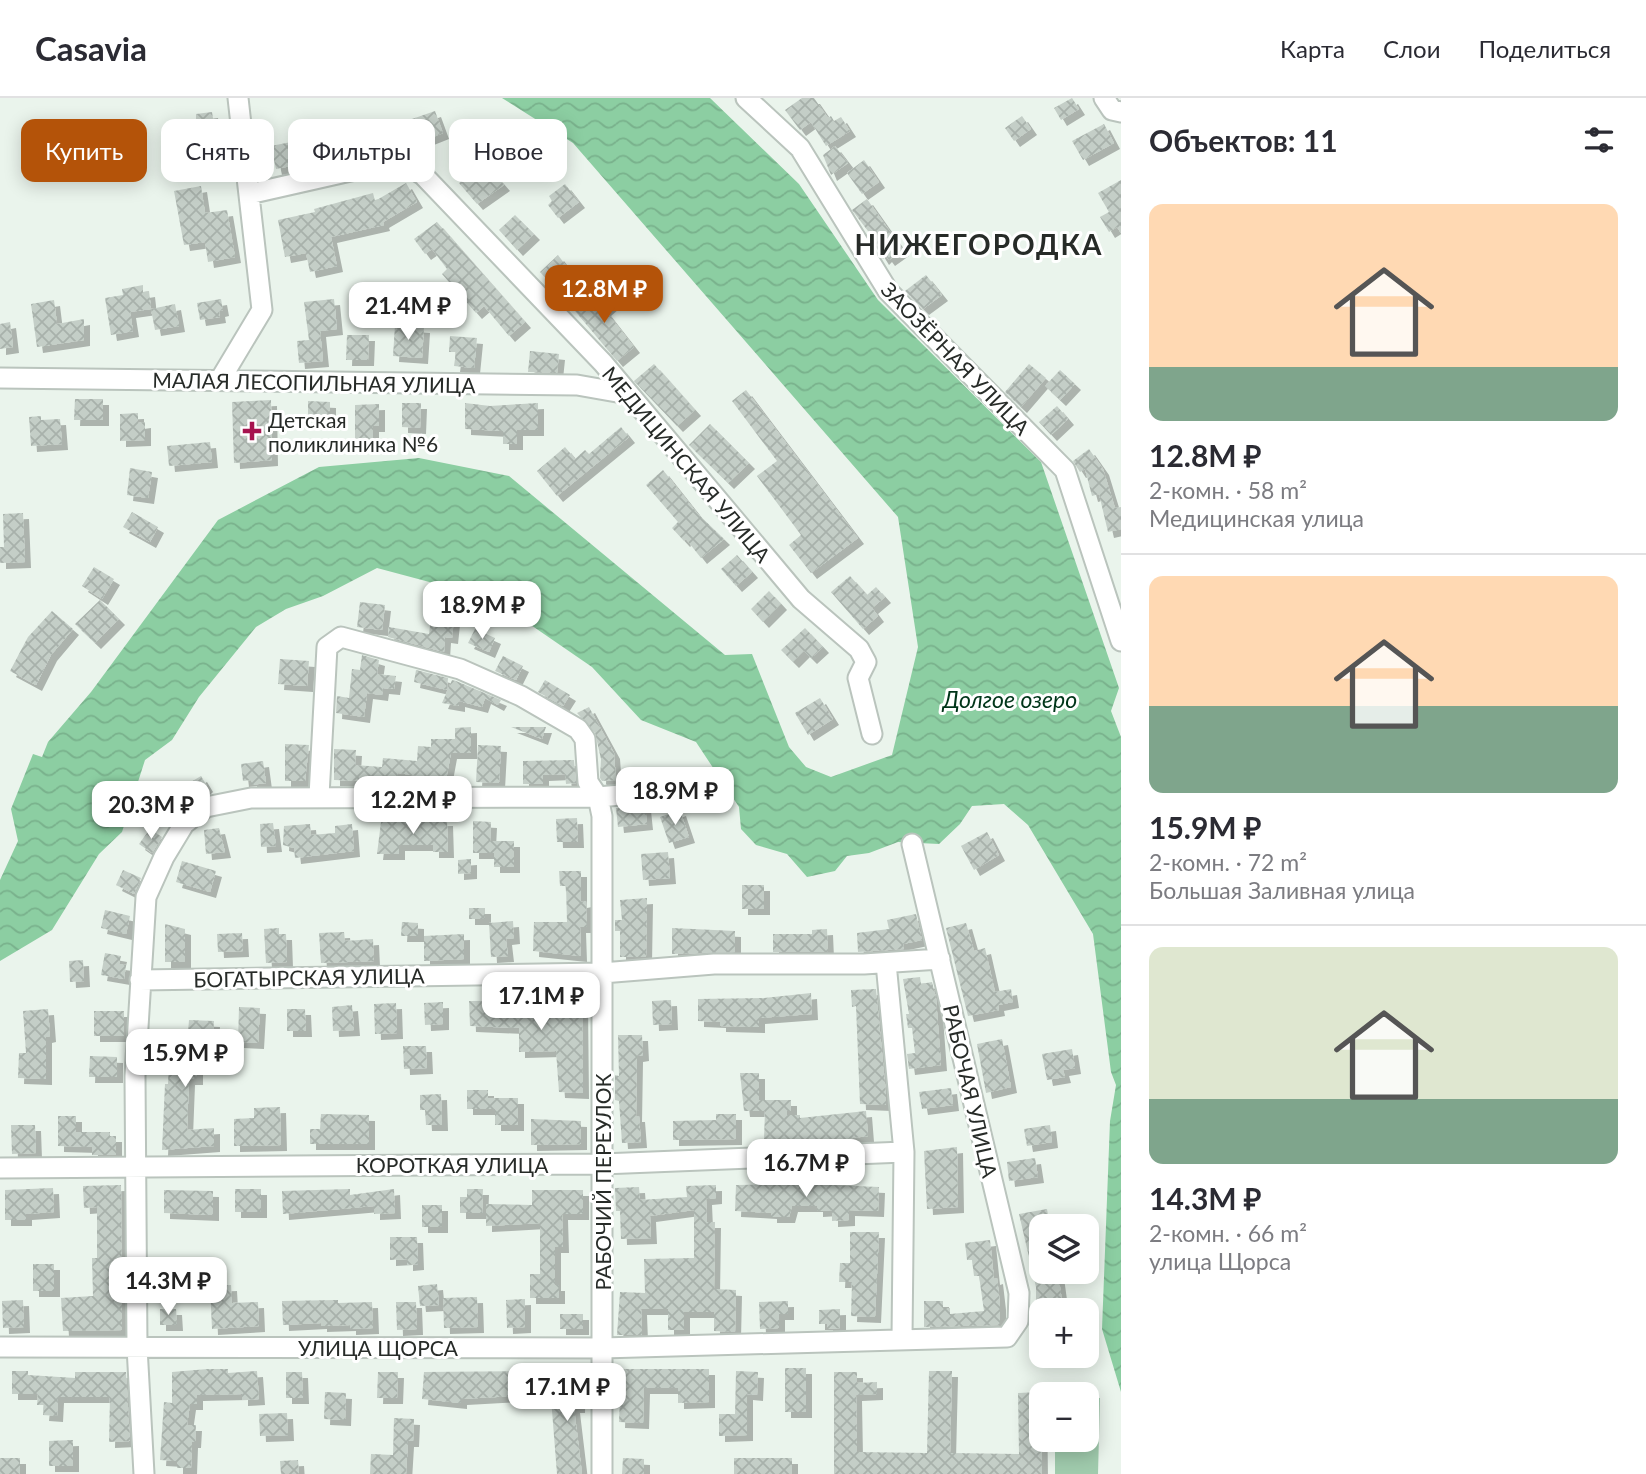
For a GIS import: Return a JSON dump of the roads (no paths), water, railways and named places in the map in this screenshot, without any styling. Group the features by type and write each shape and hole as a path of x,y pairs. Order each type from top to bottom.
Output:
{"street":[{"path":"220,380 262,310 238,98"},
{"name":"ЗАОЗЁРНАЯ УЛИЦА","path":"746,98 800,148 888,291 1065,470 1121,642"},
{"path":"1104,98 1112,110 1121,111"},
{"name":"МЕДИЦИНСКАЯ УЛИЦА","path":"249,194 398,160 423,174 603,363 801,599 859,649 866,662 858,678 872,734"},
{"name":"МАЛАЯ ЛЕСОПИЛЬНАЯ УЛИЦА","path":"0,378 577,386 628,394"},
{"name":"РАБОЧИЙ ПЕРЕУЛОК","path":"319,796 327,647 341,637 460,669 521,696 578,729 585,739 588,782 598,797 602,816 602,1474"},
{"path":"144,1474 137,1347 138,1166 135,1076 140,980 146,897 164,857 184,824 206,807 251,797 598,797 655,792"},
{"name":"РАБОЧАЯ УЛИЦА","path":"912,844 1019,1293 1018,1321 1007,1337"},
{"name":"БОГАТЫРСКАЯ УЛИЦА","path":"140,980 602,973 714,964 886,963 940,959"},
{"path":"886,963 904,1152 902,1338"},
{"name":"КОРОТКАЯ УЛИЦА","path":"0,1168 602,1164 904,1152"},
{"name":"УЛИЦА ЩОРСА","path":"0,1347 602,1348 1007,1337"}],"water":[{"name":"Долгое озеро","path":"502,98 710,98 799,184 878,300 1041,462 1119,688 1111,711 1121,737 1121,1392 1102,1329 1110,1121 1116,1085 1111,1072 1093,934 1028,825 1004,804 972,806 960,824 939,844 898,842 869,853 847,856 835,871 807,877 787,854 756,845 741,829 739,807 696,742 641,720 592,667 493,599 377,568 323,596 286,609 256,627 199,697 172,740 145,760 122,832 99,854 52,930 0,961 0,880 18,841 11,809 33,754 42,757 48,742 91,692 218,520 319,467 419,458 509,476 725,655 752,654 789,747 806,767 831,777 892,755 918,647 898,517 567,139 567,119 535,119"}],"place":[{"name":"Детская поликлиника №6","path":"252,431"}],"district":[{"name":"НИЖЕГОРОДКА","path":"979,244"}]}
